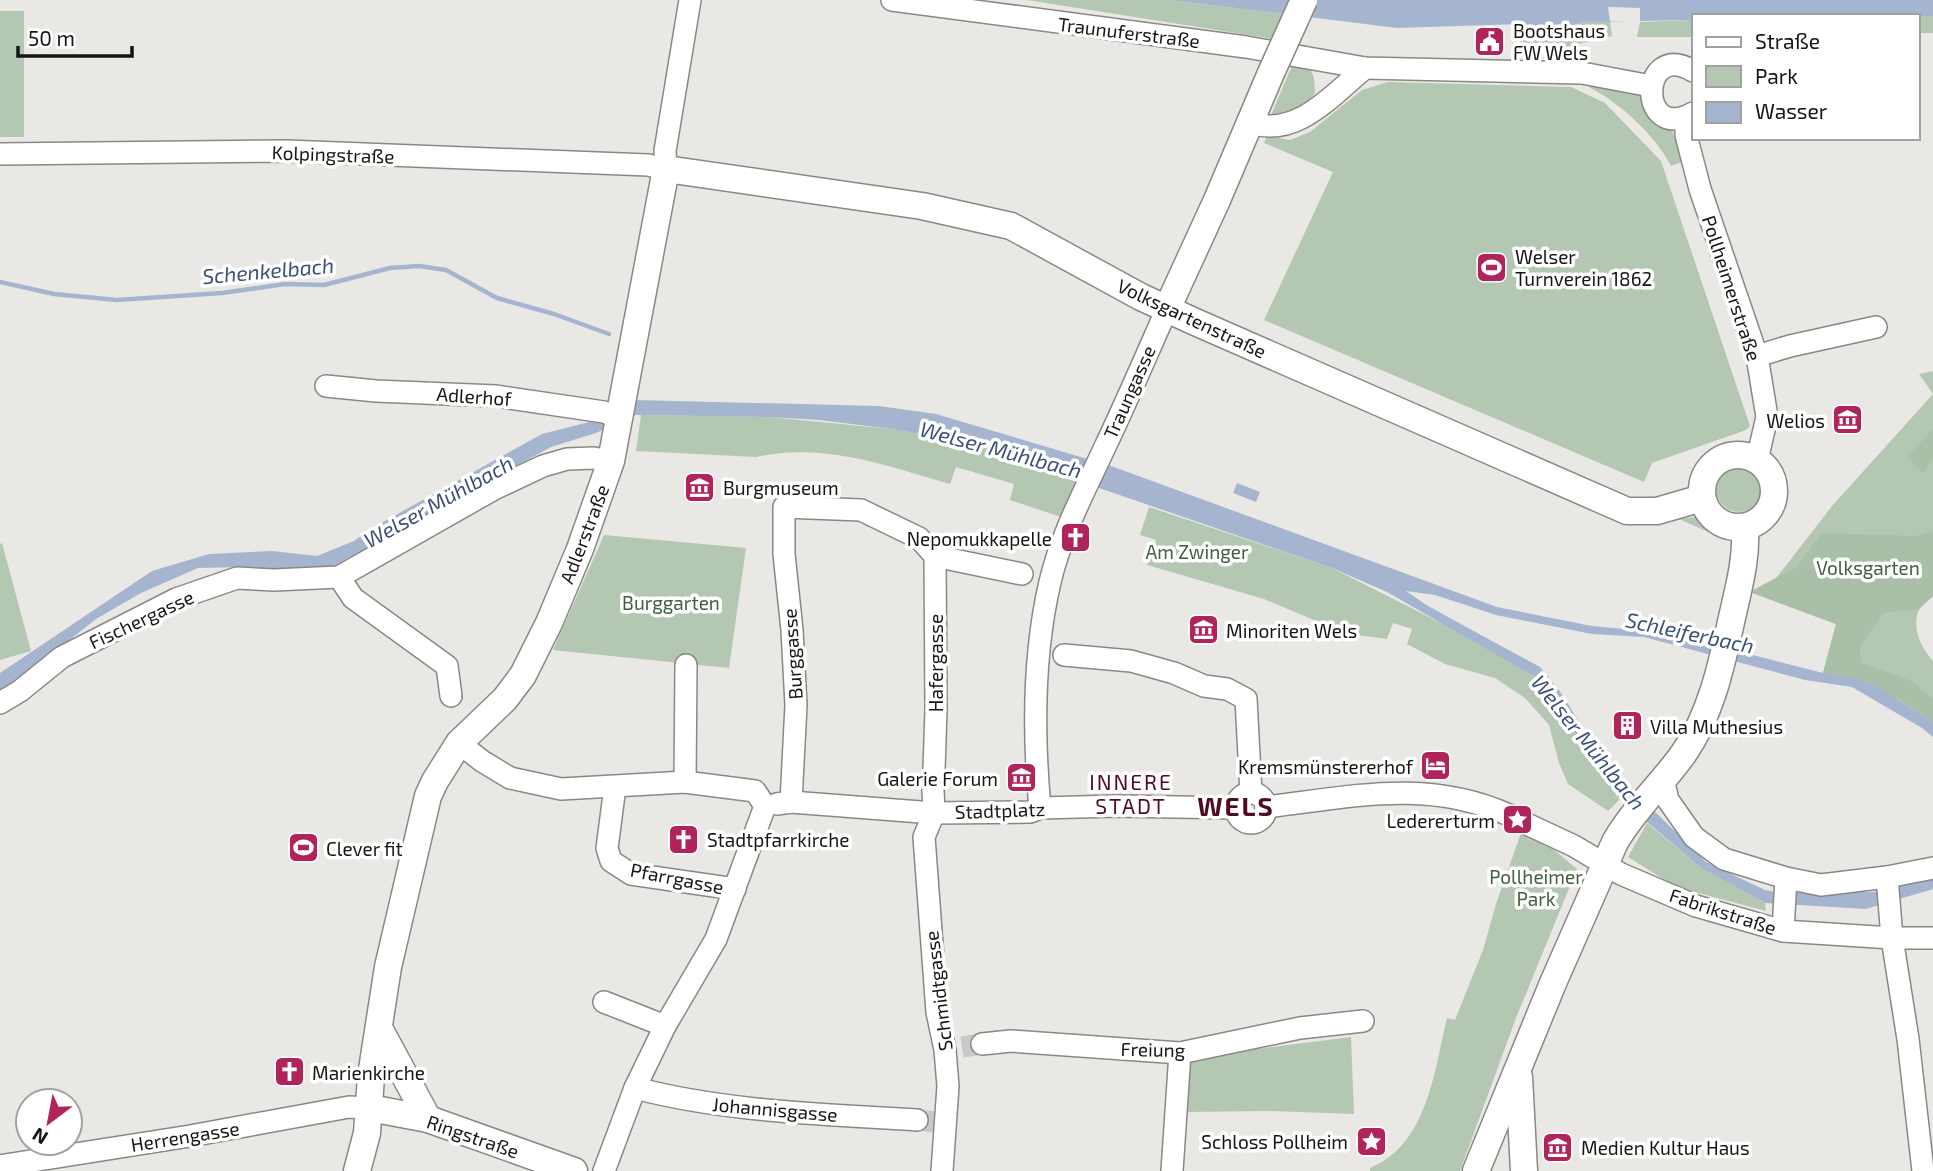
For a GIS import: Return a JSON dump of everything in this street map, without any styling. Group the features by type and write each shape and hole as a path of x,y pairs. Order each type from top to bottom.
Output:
{"main road":[{"name":"Traungasse","path":"1167,309 1304,0"},
{"name":"Volksgartenstraße","path":"666,169 922,206 1011,226 1167,309 1627,510 1657,511 1702,498"},
{"name":"Adlerstraße","path":"357,1171 367,1133 371,1076 388,967 428,796 459,743 505,699 523,675 549,623 580,549 611,461 616,415 666,169"},
{"path":"1734,455 1757,460 1771,476 1773,498 1764,516 1745,527 1723,524 1713,517 1702,498 1706,475 1722,458 1734,455"},
{"path":"1476,1171 1615,842 1685,752 1702,723 1723,657 1744,567 1745,527"},
{"path":"379,1028 428,1119"},
{"path":"1518,1072 1524,1171"},
{"name":"Ringstraße","path":"370,1108 428,1119 574,1171"}],"street":[{"name":"Adlerstraße","path":"666,169 665,152 690,0"},
{"name":"Traunuferstraße","path":"892,0 1246,47 1365,68 1582,74 1651,86"},
{"path":"1689,115 1670,118 1662,114 1652,102 1651,86 1654,78 1668,67 1677,65 1692,71"},
{"path":"1251,123 1264,127 1293,124 1365,68"},
{"name":"Pollheimerstraße","path":"1689,115 1686,135 1700,189 1757,356 1767,417 1757,460"},
{"name":"Kolpingstraße","path":"0,154 287,151 648,165 666,169"},
{"name":"Traungasse","path":"1040,808 1034,747 1051,654 1038,578 1061,545 1167,309"},
{"path":"1757,356 1790,345 1876,327"},
{"name":"Adlerhof","path":"326,386 496,396 616,415"},
{"name":"Fischergasse","path":"0,703 20,691 62,657 176,599 237,578 274,580 339,577 494,489 543,466 567,459 594,458 611,461"},
{"name":"Burggasse","path":"791,802 796,705 784,554 784,507 861,510 919,538 935,556"},
{"path":"935,556 1038,578"},
{"name":"Hafergasse","path":"934,813 935,556"},
{"path":"339,577 353,598 446,666 451,696"},
{"path":"1051,654 1131,661 1174,673 1204,686 1227,689 1246,699 1243,800"},
{"path":"685,782 686,665"},
{"name":"Stadtplatz","path":"459,743 510,778 561,789 685,782 791,802 934,813 1030,812 1040,808 1243,800 1240,818 1254,823 1263,817 1266,807 1412,792 1444,795 1490,807 1574,846 1604,864"},
{"name":"Pfarrgasse","path":"615,787 607,848 611,861 631,874 735,889"},
{"name":"Pfarrgasse","path":"604,1171 635,1088 665,1026 716,939 735,889 760,798"},
{"path":"1647,798 1668,800 1694,837 1724,859 1785,885 1887,881 1933,868"},
{"name":"Schmidtgasse","path":"934,813 925,837 937,1012 963,1047 933,1121 942,1171"},
{"name":"Fabrikstraße","path":"1604,864 1696,906 1783,925 1892,939 1933,938"},
{"path":"1887,881 1892,939 1908,1040 1923,1171"},
{"path":"1783,925 1785,885"},
{"path":"604,1002 665,1026"},
{"name":"Freiung","path":"963,1047 1010,1041 1180,1053 1300,1028 1363,1021"},
{"path":"1172,1171 1180,1053"},
{"name":"Johannisgasse","path":"635,1088 680,1099 759,1109 933,1121"},
{"name":"Herrengasse","path":"0,1166 349,1107 370,1108"}],"green space":[{"path":"1027,0 1171,0 1284,14 1273,39"},
{"path":"0,11 24,11 24,137 0,137"},
{"path":"1919,16 1933,16 1933,33 1919,33"},
{"path":"1692,20 1692,37 1637,37 1640,22"},
{"path":"1610,21 1612,36 1557,49 1520,43 1521,24 1563,27 1585,22"},
{"path":"1294,61 1310,68 1315,93 1303,108 1287,119 1271,115"},
{"path":"1592,80 1630,86 1641,95 1652,115 1671,126 1682,162 1671,166 1656,143 1636,121 1589,87"},
{"name":"Welser Turnverein 1862","path":"1388,82 1571,87 1605,103 1661,161 1750,426 1746,430 1652,463 1644,482 1264,320 1333,172 1264,143 1267,136 1290,140 1310,132 1362,90"},
{"path":"1933,371 1933,394 1919,374"},
{"name":"Volksgarten","path":"1933,394 1933,596 1920,608 1916,622 1924,650 1933,661 1933,722 1869,684 1823,673 1836,624 1750,592 1777,577 1832,506"},
{"path":"641,415 769,417 892,429 968,443 1076,479 1061,517 1010,500 1014,484 956,467 950,484 878,463 830,454 781,453 756,457 636,451"},
{"path":"1933,429 1933,459 1923,473 1907,457"},
{"path":"1739,466 1755,473 1762,489 1755,505 1739,512 1723,505 1716,489 1723,473"},
{"name":"Am Zwinger","path":"1149,507 1332,568 1451,628 1537,678 1620,799 1608,811 1568,784 1559,763 1549,725 1525,698 1495,678 1445,664 1407,644 1412,629 1393,623 1387,639 1357,635 1264,599 1147,565 1156,540 1140,535"},
{"path":"1694,517 1712,526 1726,540 1679,519"},
{"path":"1933,531 1933,596 1919,609 1883,613 1860,647 1861,663 1912,681 1933,699 1933,722 1869,684 1823,673 1836,624 1750,592 1797,567 1821,533 1916,536"},
{"name":"Burggarten","path":"604,535 746,548 729,668 553,650"},
{"path":"2,543 31,651 0,660 0,544"},
{"path":"1647,823 1701,868 1765,903 1766,911 1676,887 1628,857"},
{"name":"Pollheimer Park","path":"1521,833 1553,849 1577,869 1516,1018 1460,1171 1370,1171 1370,1168 1389,1157 1405,1142 1425,1104 1447,1018 1455,1020 1483,950"},
{"path":"1351,1037 1354,1114 1186,1112 1187,1058"}],"water":[{"path":"1171,0 1933,0 1933,16 1692,14 1692,20 1585,22 1563,27 1521,24 1397,28"},
{"name":"Welser Mühlbach","path":"636,400 879,406 936,414 1111,466 1497,607 1592,626 1668,633 1823,673 1852,677 1880,688 1933,722 1933,737 1852,687 1805,680 1644,637 1592,634 1496,615 1435,595 1406,591 1428,606 1540,667 1559,690 1596,748 1627,784 1706,862 1765,890 1780,893 1874,892 1905,885 1933,873 1933,889 1866,909 1765,903 1701,868 1620,799 1537,678 1387,592 1332,568 968,443 892,429 819,420 636,415 596,433 551,447 328,569 298,573 243,567 198,568 141,593 96,619 5,691 0,698 0,673 152,571 209,554 272,551 317,556 354,541 374,527 542,434 597,420"},
{"path":"1237,483 1260,492 1256,502 1233,493"}],"pier":[{"path":"1608,7 1640,8 1640,22 1610,21"}],"waterway":[{"name":"Schenkelbach","path":"0,282 54,294 117,300 222,293 285,284 324,285 390,268 419,266 446,270 497,298 554,314 609,334"}],"tunnel":[{"path":"962,1047 982,1044"},
{"path":"917,1120 935,1122"}],"place":[{"name":"Bootshaus FW Wels","path":"1490,41"},
{"name":"Welser Turnverein 1862","path":"1492,267"},
{"name":"Welios","path":"1848,420"},
{"name":"Burgmuseum","path":"700,487"},
{"name":"Nepomukkapelle","path":"1075,538"},
{"name":"Minoriten Wels","path":"1203,630"},
{"name":"Villa Muthesius","path":"1627,726"},
{"name":"Kremsmünstererhof","path":"1436,766"},
{"name":"Galerie Forum","path":"1021,778"},
{"name":"Ledererturm","path":"1518,820"},
{"name":"Stadtpfarrkirche","path":"684,839"},
{"name":"Clever fit","path":"303,848"},
{"name":"Marienkirche","path":"289,1072"},
{"name":"Schloss Pollheim","path":"1371,1141"},
{"name":"Medien Kultur Haus","path":"1558,1147"}],"district":[{"name":"INNERE STADT","path":"1131,793"},
{"name":"WELS","path":"1236,805"}],"water label":[{"name":"Schleiferbach","path":"1690,632"}]}
